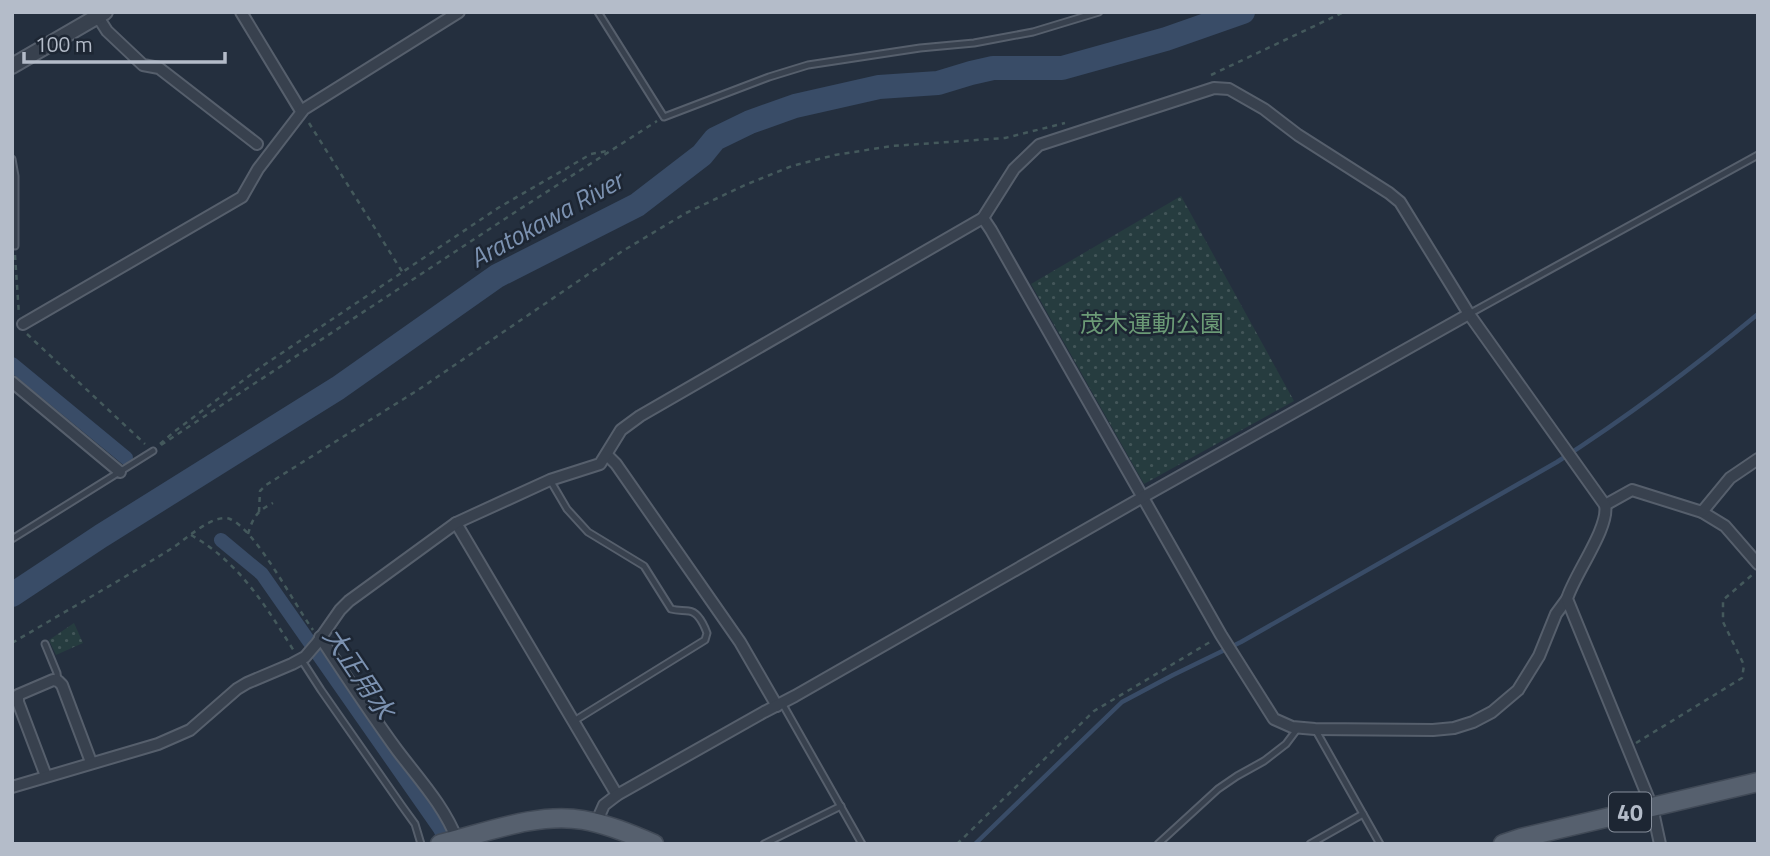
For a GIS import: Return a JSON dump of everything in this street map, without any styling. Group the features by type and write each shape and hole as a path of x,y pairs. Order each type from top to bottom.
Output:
{"main road":[{"name":"40","path":"1503,844 1758,782"},
{"path":"456,841 546,818 596,823 654,844"}],"street":[{"path":"241,12 301,111"},
{"path":"23,324 243,197 258,169 303,109 459,12"},
{"path":"12,66 102,14 107,31 143,65 159,68 257,144"},
{"path":"12,787 176,737 200,721 237,689 303,658 349,601 456,523 550,480 600,464 621,430 640,416 983,218 1014,169 1039,145 1214,88 1229,89 1264,109 1298,135 1400,202 1469,314 1605,505 1607,513 1586,561 1567,599 1556,614 1539,656 1518,690 1492,712 1454,728 1315,729 1292,727 1273,719 1221,635 983,218"},
{"path":"596,823 604,805 617,795 1469,314"},
{"path":"12,382 120,472"},
{"path":"607,455 616,464 740,642 780,704"},
{"path":"1702,512 1730,478 1758,459"},
{"path":"1605,505 1632,490 1702,512 1725,526 1758,564"},
{"path":"456,523 617,795"},
{"path":"1567,599 1652,807 1660,844"},
{"path":"319,640 438,805 454,830 456,841"},
{"path":"46,776 18,702 18,695 53,680 62,685 91,762"}],"lane":[{"path":"598,12 664,117 808,65 920,48 974,43 1033,32 1099,12"},
{"path":"1469,314 1758,155"},
{"path":"12,159 15,176 15,246"},
{"path":"12,539 153,451"},
{"path":"550,480 567,509 588,532 644,566 671,609 692,611 707,633 705,640 574,722"},
{"path":"45,644 58,681"},
{"path":"303,658 321,690 415,824 421,844"},
{"path":"780,704 862,844"},
{"path":"1158,844 1218,789 1286,744 1298,727"},
{"path":"1315,729 1380,844"},
{"path":"764,844 841,806"},
{"path":"1310,844 1363,814"}],"path":[{"path":"1208,77 1344,12"},
{"path":"301,111 404,273"},
{"path":"153,451 664,117"},
{"path":"259,512 260,491 266,485 418,390 621,252 686,214 745,185 792,166 835,155 892,146 1005,138 1073,121"},
{"path":"153,451 175,431 261,367 498,208 591,154 609,151"},
{"path":"15,246 18,311 29,336 153,451"},
{"path":"248,534 261,509 273,503"},
{"path":"12,643 221,517 231,520 260,547 319,640"},
{"path":"191,535 209,545 242,575 294,652 303,658"},
{"path":"1628,748 1742,678 1744,665 1723,622 1723,600 1758,571"},
{"path":"957,844 1094,711 1221,635"}],"green space":[{"name":"茂木運動公園","path":"1181,196 1294,401 1144,484 1031,284"},
{"path":"74,623 83,643 56,655 49,640"}],"waterway":[{"name":"Aratokawa River","path":"12,595 101,536 338,388 497,276 637,205 702,155 715,139 750,122 795,106 879,87 938,83 993,68 1062,68 1166,39 1243,12"},
{"path":"975,844 1122,702 1241,642 1557,462 1660,391 1758,314"},
{"name":"大正用水","path":"12,364 126,458"},
{"name":"大正用水","path":"221,540 262,574 440,829 447,844"}]}
